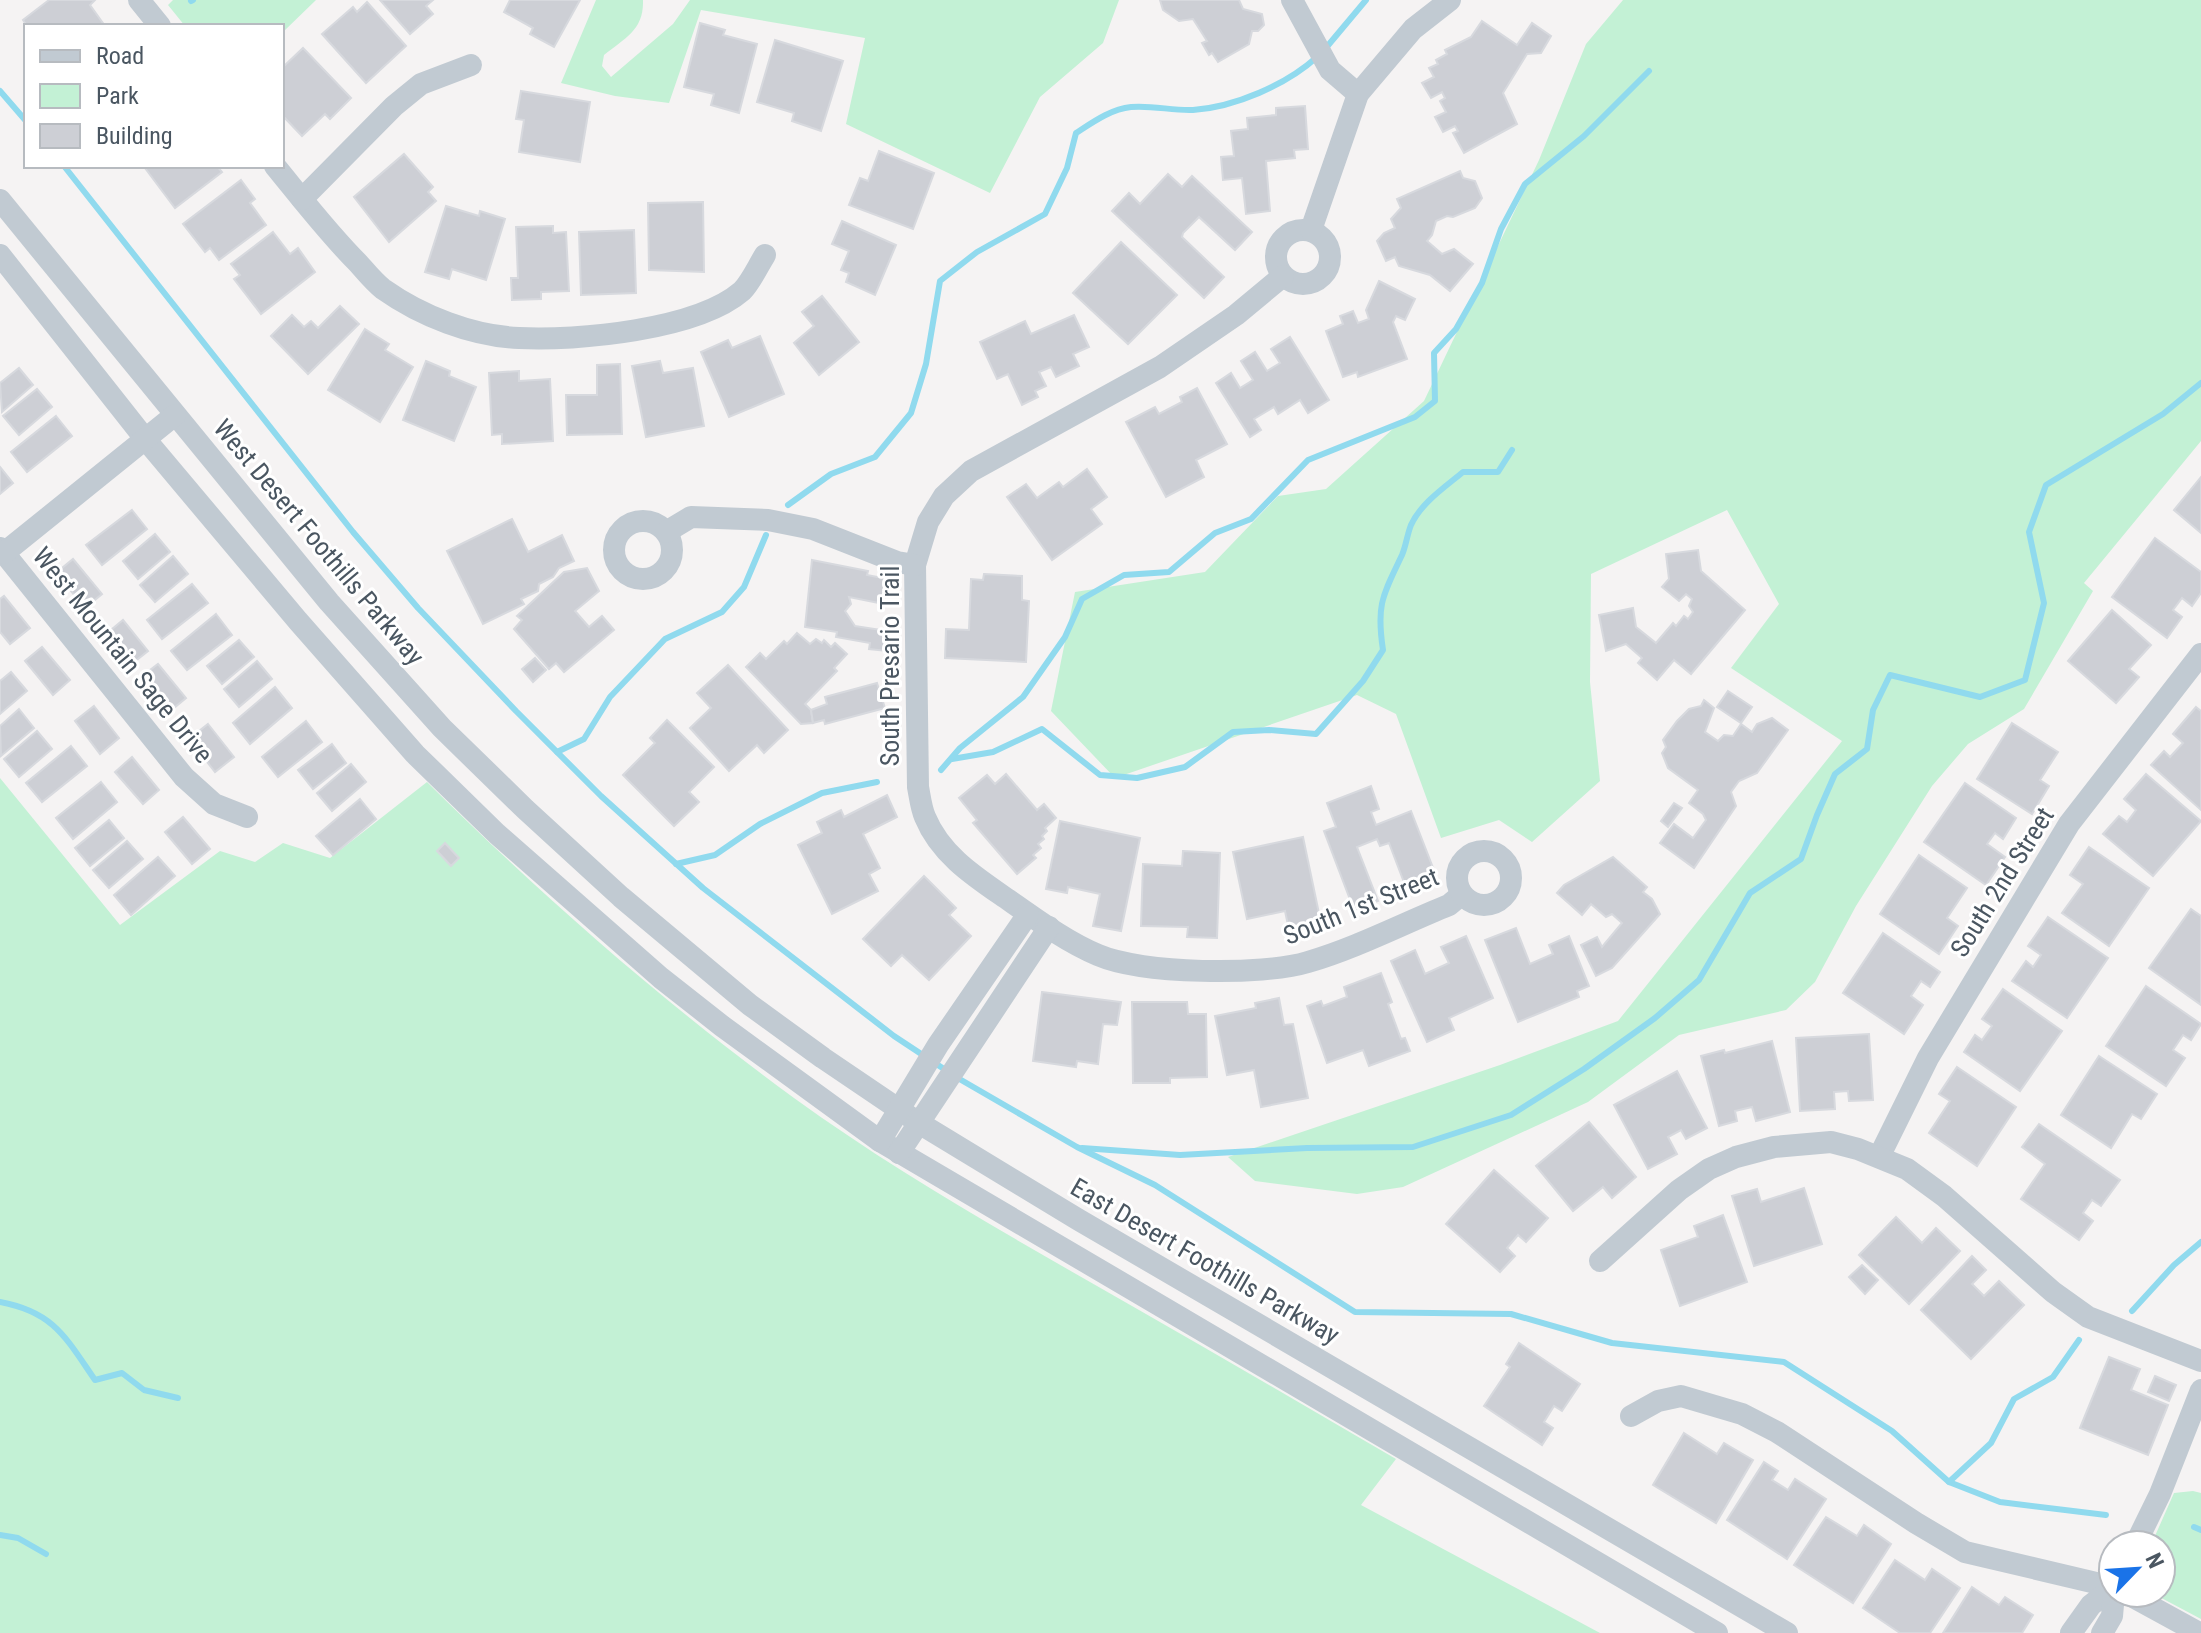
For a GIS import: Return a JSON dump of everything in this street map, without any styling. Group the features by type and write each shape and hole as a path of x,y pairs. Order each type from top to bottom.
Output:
{"street":[{"path":"139,0 158,24"},
{"path":"1292,0 1330,70 1358,94"},
{"path":"1311,230 1358,94 1413,29 1450,0"},
{"path":"302,199 412,91 421,84 471,65"},
{"path":"277,168 340,245 381,288 420,312 470,329 518,338 595,335 679,321 743,290 765,255"},
{"name":"West Desert Foothills Parkway","path":"0,200 329,602 414,697 525,809 621,897"},
{"path":"1311,230 1322,236 1328,246 1330,263 1327,271 1307,284 1290,281 1283,276 1276,260 1279,242 1293,231 1311,230"},
{"path":"0,255 146,440 415,754 497,834 604,929 722,1026 889,1147 1717,1633"},
{"name":"South Presario Trail","path":"1028,914 954,860 925,817 918,787 915,565 928,522 944,496 971,471 1160,367 1236,315 1283,276"},
{"path":"2,551 175,415"},
{"path":"666,532 691,517 768,520 813,529 897,562 915,565"},
{"name":"West Mountain Sage Drive","path":"2,551 184,777 214,804 247,817"},
{"name":"South 2nd Street","path":"1879,1157 1928,1058 2069,824 2201,654"},
{"name":"South 1st Street","path":"1028,914 1099,955 1123,962 1217,971 1267,971 1342,950 1449,905 1461,895"},
{"name":"East Desert Foothills Parkway","path":"621,897 750,1005 897,1110 1079,1220 1787,1633"},
{"path":"889,1147 897,1110 1028,914"},
{"path":"889,1147 919,1123 1049,927"},
{"path":"1600,1261 1679,1190 1709,1169 1736,1157 1774,1147 1831,1142 1907,1169 1944,1196 2053,1292 2088,1317 2201,1361"},
{"path":"2143,1529 2201,1390"},
{"path":"1631,1416 1658,1401 1681,1396 1742,1414 1777,1432 1965,1552 2097,1585"},
{"path":"2071,1633 2097,1601"},
{"path":"2102,1633 2112,1616 2112,1609"},
{"path":"2155,1609 2199,1633"}],"green space":[{"path":"173,0 316,0 284,31 284,24 183,24 168,5"},
{"path":"596,0 643,0 637,26 604,55 602,66 611,77 673,24 690,0 1119,0 1103,43 1040,97 990,193 846,124 865,38 701,10 669,103 615,96 561,83"},
{"path":"1623,0 2201,0 2201,441 2084,583 2093,591 2024,709 1968,744 1932,786 1856,906 1815,982 1786,1010 1679,1035 1588,1102 1403,1187 1357,1194 1255,1181 1228,1157 1500,1065 1618,1021 1842,741 1731,668 1779,604 1727,510 1591,574 1590,682 1600,781 1532,842 1499,820 1441,838 1396,714 1357,695 1115,778 1051,711 1075,592 1205,572 1278,496 1326,489 1424,401 1539,160 1586,44"},
{"path":"0,778 120,925 220,851 255,862 283,843 330,858 427,782 605,947 698,1025 794,1098 877,1155 964,1208 1396,1459 1361,1505 1600,1633 0,1633"},
{"path":"2174,1493 2201,1493 2201,1619 2177,1606 2177,1529 2158,1529"}],"building":[{"path":"49,0 95,0 90,5 104,24 26,24 23,20"},
{"path":"380,0 433,0 426,6 433,14 410,34"},
{"path":"510,0 580,0 554,47 530,34 533,28 504,12"},
{"path":"1160,0 1239,0 1243,9 1262,14 1264,25 1258,31 1252,31 1249,44 1218,62 1202,43 1207,41 1193,19 1179,21 1163,10"},
{"path":"367,2 406,46 366,83 322,34 353,7 357,12"},
{"path":"1482,21 1517,45 1532,23 1551,36 1541,53 1527,54 1503,93 1517,124 1464,153 1453,133 1458,131 1455,126 1443,132 1435,117 1446,112 1440,101 1445,98 1442,92 1431,98 1422,83 1434,77 1429,68 1447,54 1445,50 1471,37"},
{"path":"700,23 725,30 723,35 757,44 739,113 711,105 714,94 684,87"},
{"path":"775,40 843,61 821,131 792,121 794,113 757,102"},
{"path":"303,48 351,98 330,119 325,114 302,136 284,117 284,66"},
{"path":"521,91 590,102 580,162 519,152 524,120 516,119"},
{"path":"1305,106 1308,149 1294,150 1295,158 1266,161 1270,211 1246,214 1242,178 1223,180 1221,157 1234,156 1231,131 1248,129 1247,118 1276,115 1276,108"},
{"path":"879,151 934,173 913,229 849,205 860,178 868,181"},
{"path":"404,154 433,187 428,192 436,201 389,242 354,197"},
{"path":"145,168 219,168 222,172 175,208"},
{"path":"1460,171 1463,178 1475,181 1482,198 1475,208 1436,221 1427,241 1442,254 1454,249 1473,264 1450,291 1430,275 1399,266 1395,257 1386,261 1377,241 1395,228 1391,219 1401,208 1397,199"},
{"path":"1168,174 1182,187 1192,176 1252,232 1235,250 1199,217 1183,233 1182,237 1224,277 1204,298 1112,211 1129,193 1140,204"},
{"path":"241,180 255,199 250,203 266,225 219,260 210,248 205,252 183,224"},
{"path":"703,202 704,272 649,270 648,203"},
{"path":"446,206 479,216 480,211 505,219 486,280 452,269 449,279 425,272"},
{"path":"842,221 896,245 875,295 846,282 849,273 841,270 849,251 832,244"},
{"path":"553,226 553,233 566,232 569,291 541,292 541,299 512,300 511,278 518,278 516,227"},
{"path":"634,230 636,293 581,295 579,232"},
{"path":"273,232 290,254 298,248 315,272 261,314 234,279 240,275 231,264"},
{"path":"1121,242 1177,295 1128,344 1073,293"},
{"path":"1379,281 1415,299 1405,320 1396,316 1393,322 1407,359 1358,377 1357,372 1343,377 1326,331 1343,324 1340,316 1353,311 1358,323 1369,319 1366,310"},
{"path":"822,296 859,342 819,375 794,343 814,326 802,312"},
{"path":"340,306 359,324 308,374 271,336 292,315 304,327 311,321 318,328"},
{"path":"1074,315 1089,347 1073,354 1079,366 1056,377 1051,367 1039,372 1046,386 1035,391 1038,397 1022,405 1008,374 997,379 980,342 1025,321 1031,334"},
{"path":"365,329 389,344 385,350 413,367 380,422 328,390"},
{"path":"760,336 784,394 729,417 701,352 728,340 732,348"},
{"path":"1290,337 1329,400 1308,413 1300,400 1278,414 1274,407 1254,419 1261,430 1250,437 1216,383 1231,373 1240,388 1253,380 1241,361 1255,352 1267,371 1280,363 1271,349"},
{"path":"426,361 450,371 449,376 476,387 454,441 403,420"},
{"path":"660,361 663,373 693,368 704,426 646,437 632,366"},
{"path":"620,364 622,434 567,435 566,395 597,395 597,365"},
{"path":"19,368 33,385 2,412 0,383"},
{"path":"519,371 519,381 550,379 553,441 502,444 502,434 492,435 489,373"},
{"path":"1197,388 1227,444 1196,460 1204,477 1166,497 1126,422 1155,407 1159,414 1182,402 1180,397"},
{"path":"37,389 52,407 19,435 3,416"},
{"path":"56,416 72,436 27,472 11,452"},
{"path":"0,467 13,483 0,494"},
{"path":"1087,469 1107,497 1091,509 1102,524 1052,560 1007,497 1026,484 1037,498 1059,482 1063,487"},
{"path":"2201,477 2201,533 2174,510"},
{"path":"132,510 147,529 102,565 86,545"},
{"path":"512,519 528,552 562,535 574,561 539,584 538,591 521,599 524,604 483,624 447,551"},
{"path":"155,534 170,552 138,579 123,561"},
{"path":"2155,538 2201,572 2201,593 2192,606 2182,598 2173,610 2182,617 2167,638 2112,597"},
{"path":"1698,550 1701,571 1745,610 1691,674 1674,660 1657,680 1638,663 1642,658 1626,644 1606,651 1599,615 1633,608 1636,627 1656,643 1673,623 1676,626 1684,616 1688,619 1693,612 1689,606 1692,599 1686,594 1679,601 1662,587 1669,579 1666,554"},
{"path":"173,556 188,574 155,602 140,585"},
{"path":"73,559 102,594 85,608 56,573"},
{"path":"812,560 868,571 867,575 888,579 884,604 849,597 851,604 845,611 855,626 888,631 887,651 869,649 870,643 836,637 837,632 805,627"},
{"path":"587,568 599,591 575,611 589,627 602,616 614,630 564,672 556,663 549,669 514,629 522,620 517,616 564,572"},
{"path":"984,574 1022,576 1022,600 1029,601 1026,662 945,658 946,629 969,630 971,579 983,580"},
{"path":"192,584 208,603 162,639 147,620"},
{"path":"4,596 30,628 10,644 0,632 0,599"},
{"path":"2112,610 2151,645 2129,669 2139,677 2116,703 2068,661"},
{"path":"216,614 232,635 187,670 171,651"},
{"path":"123,620 148,651 129,666 105,635"},
{"path":"797,633 810,644 816,639 822,643 824,640 831,647 835,643 847,654 834,668 837,671 805,704 811,710 813,723 801,724 746,667 760,653 766,659"},
{"path":"239,640 254,657 222,684 207,666"},
{"path":"42,647 70,680 53,695 25,661"},
{"path":"535,658 546,670 533,682 522,669"},
{"path":"257,661 272,679 239,707 224,689"},
{"path":"158,664 186,698 169,712 141,677"},
{"path":"728,665 788,730 764,753 757,745 729,771 690,728 711,708 697,693"},
{"path":"11,672 27,691 0,714 0,681"},
{"path":"877,683 885,708 825,724 824,720 813,723 811,710 827,704 825,697"},
{"path":"275,687 292,708 250,744 233,723"},
{"path":"1728,691 1752,707 1741,723 1717,707"},
{"path":"1704,700 1714,708 1705,732 1718,741 1724,735 1733,736 1741,724 1752,732 1757,724 1772,718 1788,730 1757,773 1739,781 1731,792 1736,806 1694,868 1660,843 1674,824 1693,838 1706,820 1689,803 1698,790 1668,768 1662,753 1666,747 1663,740 1677,721 1689,709 1701,706"},
{"path":"94,706 119,738 100,754 75,721"},
{"path":"2196,707 2201,711 2201,810 2151,765 2164,751 2170,757 2183,743 2173,734"},
{"path":"19,709 34,728 1,756 0,726"},
{"path":"667,720 714,767 689,792 699,802 674,826 623,775 655,743 650,738"},
{"path":"306,721 322,742 278,777 262,757"},
{"path":"2012,723 2058,752 2040,780 2049,786 2032,814 1977,779"},
{"path":"208,724 234,757 215,772 189,739"},
{"path":"37,731 52,749 19,777 4,759"},
{"path":"332,744 346,763 313,789 298,770"},
{"path":"71,746 87,766 42,802 26,783"},
{"path":"132,757 159,790 143,804 115,772"},
{"path":"351,764 366,782 332,811 317,793"},
{"path":"1006,774 1037,810 1044,804 1056,818 1045,828 1044,839 1038,844 1041,848 1033,855 1036,858 1017,874 973,823 977,820 959,798 987,775 995,784"},
{"path":"2146,774 2201,821 2153,876 2103,834 2119,816 2127,822 2136,810 2124,799"},
{"path":"101,782 117,802 73,839 56,818"},
{"path":"1965,783 2016,818 2003,839 1995,833 1987,844 2005,857 1986,885 1924,842"},
{"path":"1371,786 1379,809 1371,812 1376,825 1411,811 1435,873 1405,885 1389,843 1380,846 1377,839 1357,847 1378,901 1354,910 1324,831 1336,827 1327,803"},
{"path":"887,795 897,817 863,834 880,868 869,874 878,891 832,914 798,845 822,833 817,822 841,810 844,817"},
{"path":"360,799 376,819 333,855 316,836"},
{"path":"1674,803 1682,808 1668,827 1661,821"},
{"path":"183,817 210,849 192,864 165,832"},
{"path":"109,820 124,838 90,866 75,848"},
{"path":"1060,821 1140,838 1121,931 1093,926 1100,894 1068,887 1067,893 1046,889"},
{"path":"1303,837 1321,923 1289,930 1285,911 1247,919 1233,852"},
{"path":"127,841 143,859 109,888 93,870"},
{"path":"445,843 459,858 451,866 437,851"},
{"path":"2089,847 2149,888 2109,946 2062,913 2083,884 2070,875"},
{"path":"1183,851 1220,853 1217,938 1187,937 1188,927 1141,926 1143,864 1182,866"},
{"path":"1919,855 1967,888 1947,918 1958,926 1939,954 1880,914"},
{"path":"158,857 175,876 131,915 114,895"},
{"path":"1613,857 1647,887 1643,892 1652,899 1660,914 1612,968 1596,976 1581,945 1597,937 1602,947 1622,923 1612,914 1606,917 1591,904 1582,915 1557,893 1564,885"},
{"path":"924,876 956,908 949,915 971,936 929,980 902,955 891,966 863,939"},
{"path":"2191,909 2201,916 2201,1005 2149,968"},
{"path":"2048,917 2108,958 2067,1018 2012,981 2026,961 2033,967 2041,955 2028,946"},
{"path":"1516,928 1530,964 1553,954 1549,945 1569,936 1589,986 1577,991 1579,997 1518,1022 1485,940"},
{"path":"1883,933 1940,972 1930,987 1921,981 1911,996 1923,1005 1904,1034 1843,993"},
{"path":"1466,936 1493,998 1449,1018 1454,1030 1427,1042 1391,961 1415,950 1425,974 1449,963 1441,947"},
{"path":"1381,973 1401,1039 1405,1038 1410,1051 1369,1066 1363,1050 1327,1063 1307,1006 1321,1001 1323,1006 1347,997 1344,987"},
{"path":"2146,986 2201,1024 2191,1040 2183,1035 2173,1050 2185,1058 2166,1086 2106,1046"},
{"path":"2003,989 2062,1031 2020,1091 1964,1052 1975,1035 1982,1040 1992,1026 1982,1019"},
{"path":"1042,992 1121,1002 1117,1025 1103,1024 1098,1064 1077,1061 1076,1067 1033,1061"},
{"path":"1279,998 1284,1025 1293,1024 1308,1098 1261,1107 1254,1070 1227,1075 1215,1016 1256,1008 1255,1003"},
{"path":"1132,1002 1187,1002 1188,1014 1206,1014 1207,1077 1170,1078 1170,1083 1133,1083"},
{"path":"1869,1034 1873,1100 1849,1101 1848,1091 1834,1092 1835,1109 1800,1111 1796,1038"},
{"path":"1772,1041 1790,1112 1756,1121 1752,1107 1735,1111 1737,1121 1719,1126 1701,1056"},
{"path":"2099,1056 2157,1094 2141,1119 2132,1114 2111,1148 2061,1115"},
{"path":"1957,1067 2016,1107 1977,1166 1929,1133 1950,1101 1939,1094"},
{"path":"1677,1071 1707,1128 1686,1139 1681,1130 1668,1137 1677,1154 1648,1169 1614,1105"},
{"path":"1589,1122 1636,1177 1612,1198 1603,1187 1573,1211 1536,1166"},
{"path":"2039,1124 2120,1180 2101,1206 2092,1200 2083,1213 2093,1221 2079,1240 2021,1199 2045,1164 2022,1147"},
{"path":"1494,1170 1548,1218 1526,1242 1518,1235 1507,1248 1515,1256 1500,1272 1446,1224"},
{"path":"1804,1188 1822,1244 1754,1266 1732,1196 1757,1189 1761,1202"},
{"path":"1723,1215 1747,1282 1680,1306 1661,1250 1698,1237 1694,1226"},
{"path":"1896,1217 1922,1243 1936,1228 1960,1251 1909,1304 1859,1255"},
{"path":"1972,1256 1986,1270 1972,1284 1984,1296 1999,1281 2024,1305 1971,1359 1921,1310"},
{"path":"1862,1265 1878,1280 1865,1294 1849,1277"},
{"path":"1519,1343 1580,1384 1562,1411 1554,1406 1544,1422 1553,1428 1542,1445 1484,1406 1510,1367 1506,1364"},
{"path":"2109,1357 2140,1369 2131,1390 2168,1405 2148,1455 2080,1428"},
{"path":"2155,1376 2176,1385 2169,1401 2148,1392"},
{"path":"1684,1433 1717,1454 1724,1443 1753,1460 1716,1523 1653,1485"},
{"path":"1764,1462 1778,1471 1772,1480 1788,1490 1795,1479 1826,1499 1787,1559 1727,1520"},
{"path":"1826,1517 1857,1536 1864,1525 1891,1544 1853,1603 1794,1565"},
{"path":"1895,1560 1925,1580 1932,1569 1960,1588 1930,1633 1900,1633 1863,1608"},
{"path":"1972,1587 1999,1605 2005,1597 2033,1615 2022,1633 1943,1633"}],"waterway":[{"path":"1325,49 1366,0"},
{"path":"788,505 831,474 875,457 911,413 926,364 940,281 977,252 1045,214 1067,168 1076,133 1124,108 1193,110 1243,99 1290,77 1317,57"},
{"path":"941,770 960,748 1023,697 1065,637 1082,599 1124,575 1169,572 1215,533 1251,519 1308,460 1415,417 1435,401 1434,353 1456,329 1482,283 1501,229 1525,184 1584,136 1649,71"},
{"path":"0,91 24,119"},
{"path":"66,168 353,532 418,608 516,711 601,796 703,888 894,1036 947,1071"},
{"path":"1082,1148 1180,1155 1307,1148 1413,1147 1511,1115 1584,1069 1655,1018 1699,980 1750,893 1801,859 1835,774 1867,749 1873,710 1890,675 1980,697 2025,680 2044,603 2029,532 2046,485 2163,414 2201,383"},
{"path":"952,759 993,752 1042,729 1100,775 1137,778 1185,767 1233,732 1269,730 1316,734 1363,681 1383,650 1380,621 1383,600 1415,517 1463,472 1498,472 1512,450"},
{"path":"557,752 584,739 610,697 665,639 722,612 744,587 766,535"},
{"path":"676,864 715,855 760,824 822,793 877,782"},
{"path":"956,1077 1077,1147 1155,1185 1355,1312 1511,1314 1612,1343 1784,1362 1892,1431 1949,1482 2000,1502 2106,1515"},
{"path":"2132,1311 2174,1265 2201,1242"},
{"path":"0,1302 34,1312 57,1329 95,1380 122,1373 144,1390 178,1398"},
{"path":"1949,1482 1991,1443 2014,1399 2053,1377 2079,1340"},
{"path":"2194,1527 2201,1530"},
{"path":"0,1535 18,1538 46,1554"}]}
